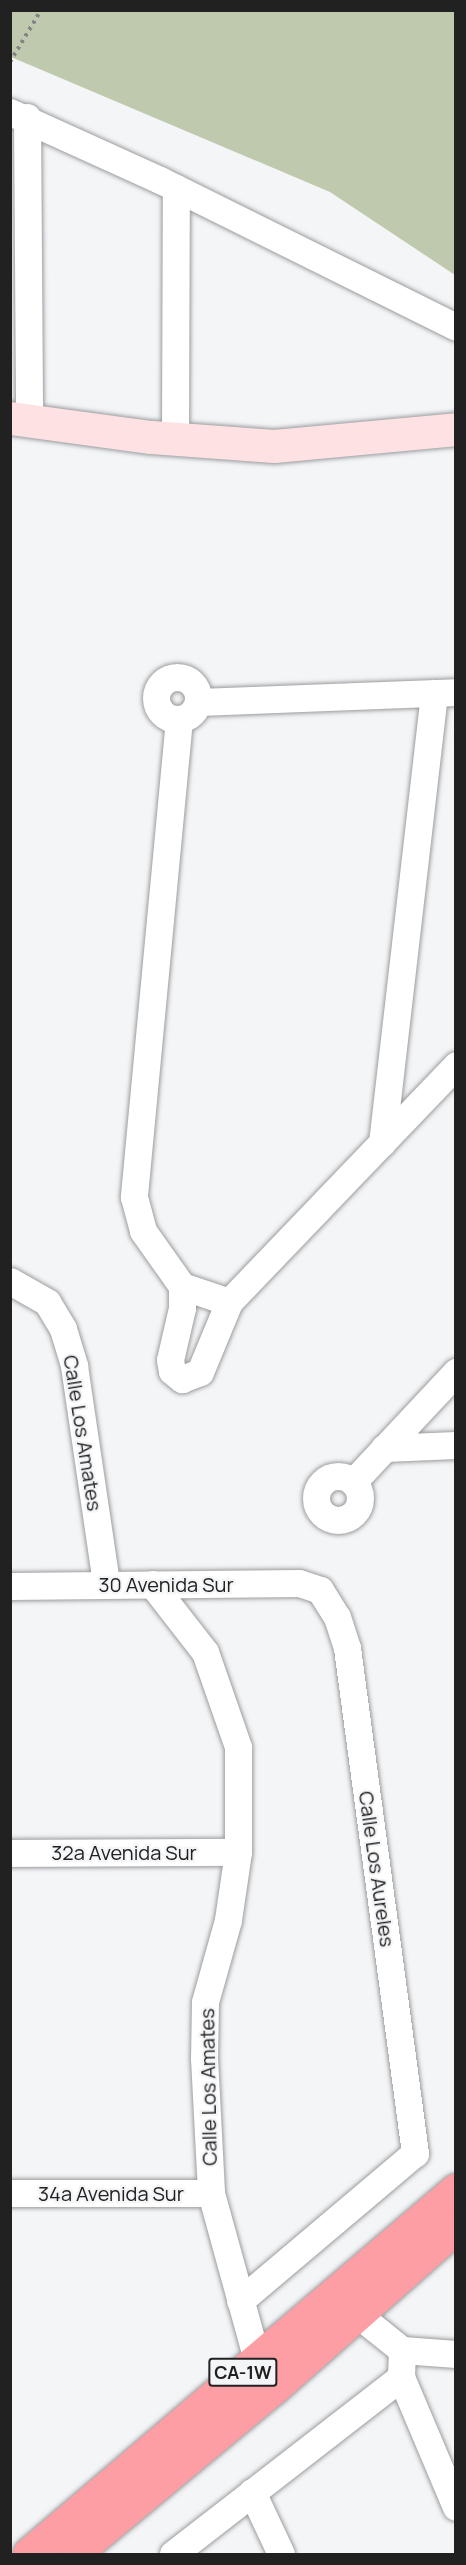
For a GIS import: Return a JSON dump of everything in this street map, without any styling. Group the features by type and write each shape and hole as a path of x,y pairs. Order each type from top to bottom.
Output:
{"highway":[{"name":"CA-1W","path":"29,2554 456,2190"},
{"name":"CA-1W","path":"74,2554 456,2227"}],"street":[{"path":"456,327 176,188 19,114 20,420 176,439 274,446 456,429"},
{"path":"176,188 176,439"},
{"path":"382,1143 445,693 189,711 134,1197 143,1231 182,1286 182,1308 170,1360 172,1371 182,1379 196,1376 204,1366 229,1302 382,1143 456,1065"},
{"name":"Calle Los Amates","path":"22,1286 47,1302 63,1329 74,1366 106,1584"},
{"path":"182,1286 229,1302"},
{"path":"353,1482 456,1372"},
{"path":"384,1448 456,1445"},
{"name":"Calle Los Amates","path":"152,1584 199,1640 233,1724 241,1791 238,1852 228,1920 205,2002 211,2193 257,2360"},
{"name":"30 Avenida Sur","path":"10,1586 299,1584 320,1590"},
{"name":"Calle Los Aureles","path":"240,2301 415,2153 347,1648 337,1617 320,1590"},
{"name":"32a Avenida Sur","path":"10,1853 238,1852"},
{"name":"34a Avenida Sur","path":"10,2193 211,2193"},
{"path":"357,2314 402,2350 456,2354"},
{"path":"402,2350 401,2378 456,2507"},
{"path":"173,2554 401,2378"},
{"path":"252,2492 280,2554"}],"path":[{"path":"10,63 41,10"}],"green space":[{"path":"10,11 455,11 455,275 330,192 11,57"}]}
